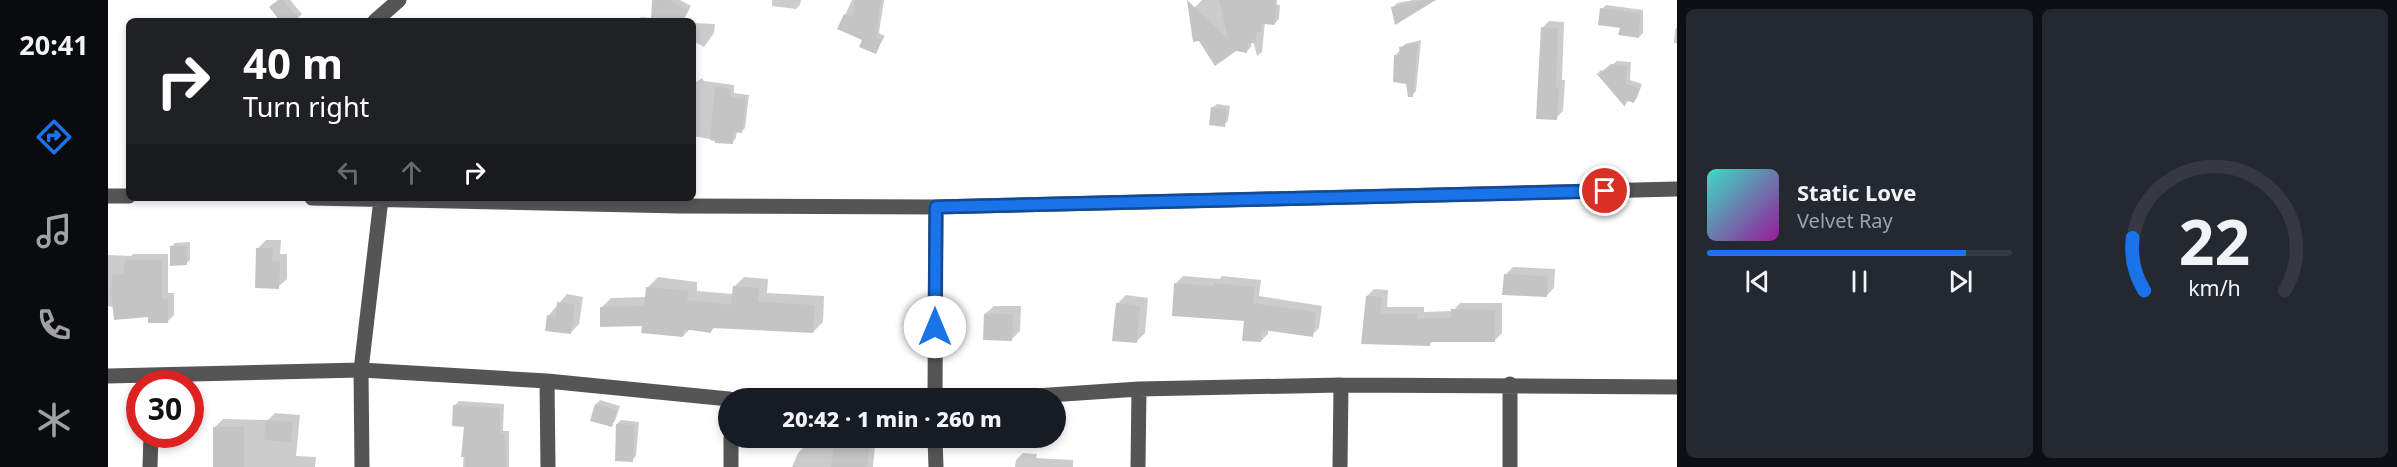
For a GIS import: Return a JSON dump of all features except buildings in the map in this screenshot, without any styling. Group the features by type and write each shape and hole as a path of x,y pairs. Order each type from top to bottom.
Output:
{"street":[{"path":"378,18 399,0"},
{"path":"431,201 679,206 936,207 1677,189"},
{"path":"108,196 126,196"},
{"path":"362,467 361,370 381,201"},
{"path":"935,388 936,207"},
{"path":"204,377 361,370 548,381 718,398"},
{"path":"108,376 126,378"},
{"path":"548,381 548,467"},
{"path":"1510,384 1510,467"},
{"path":"1066,394 1139,389 1341,385 1510,384 1677,387"},
{"path":"1340,467 1341,385"},
{"path":"1138,467 1139,389"},
{"path":"150,467 151,448"},
{"path":"731,448 731,467"},
{"path":"935,448 936,467"}],"route":[{"path":"935,327 936,207 1605,191"}]}
